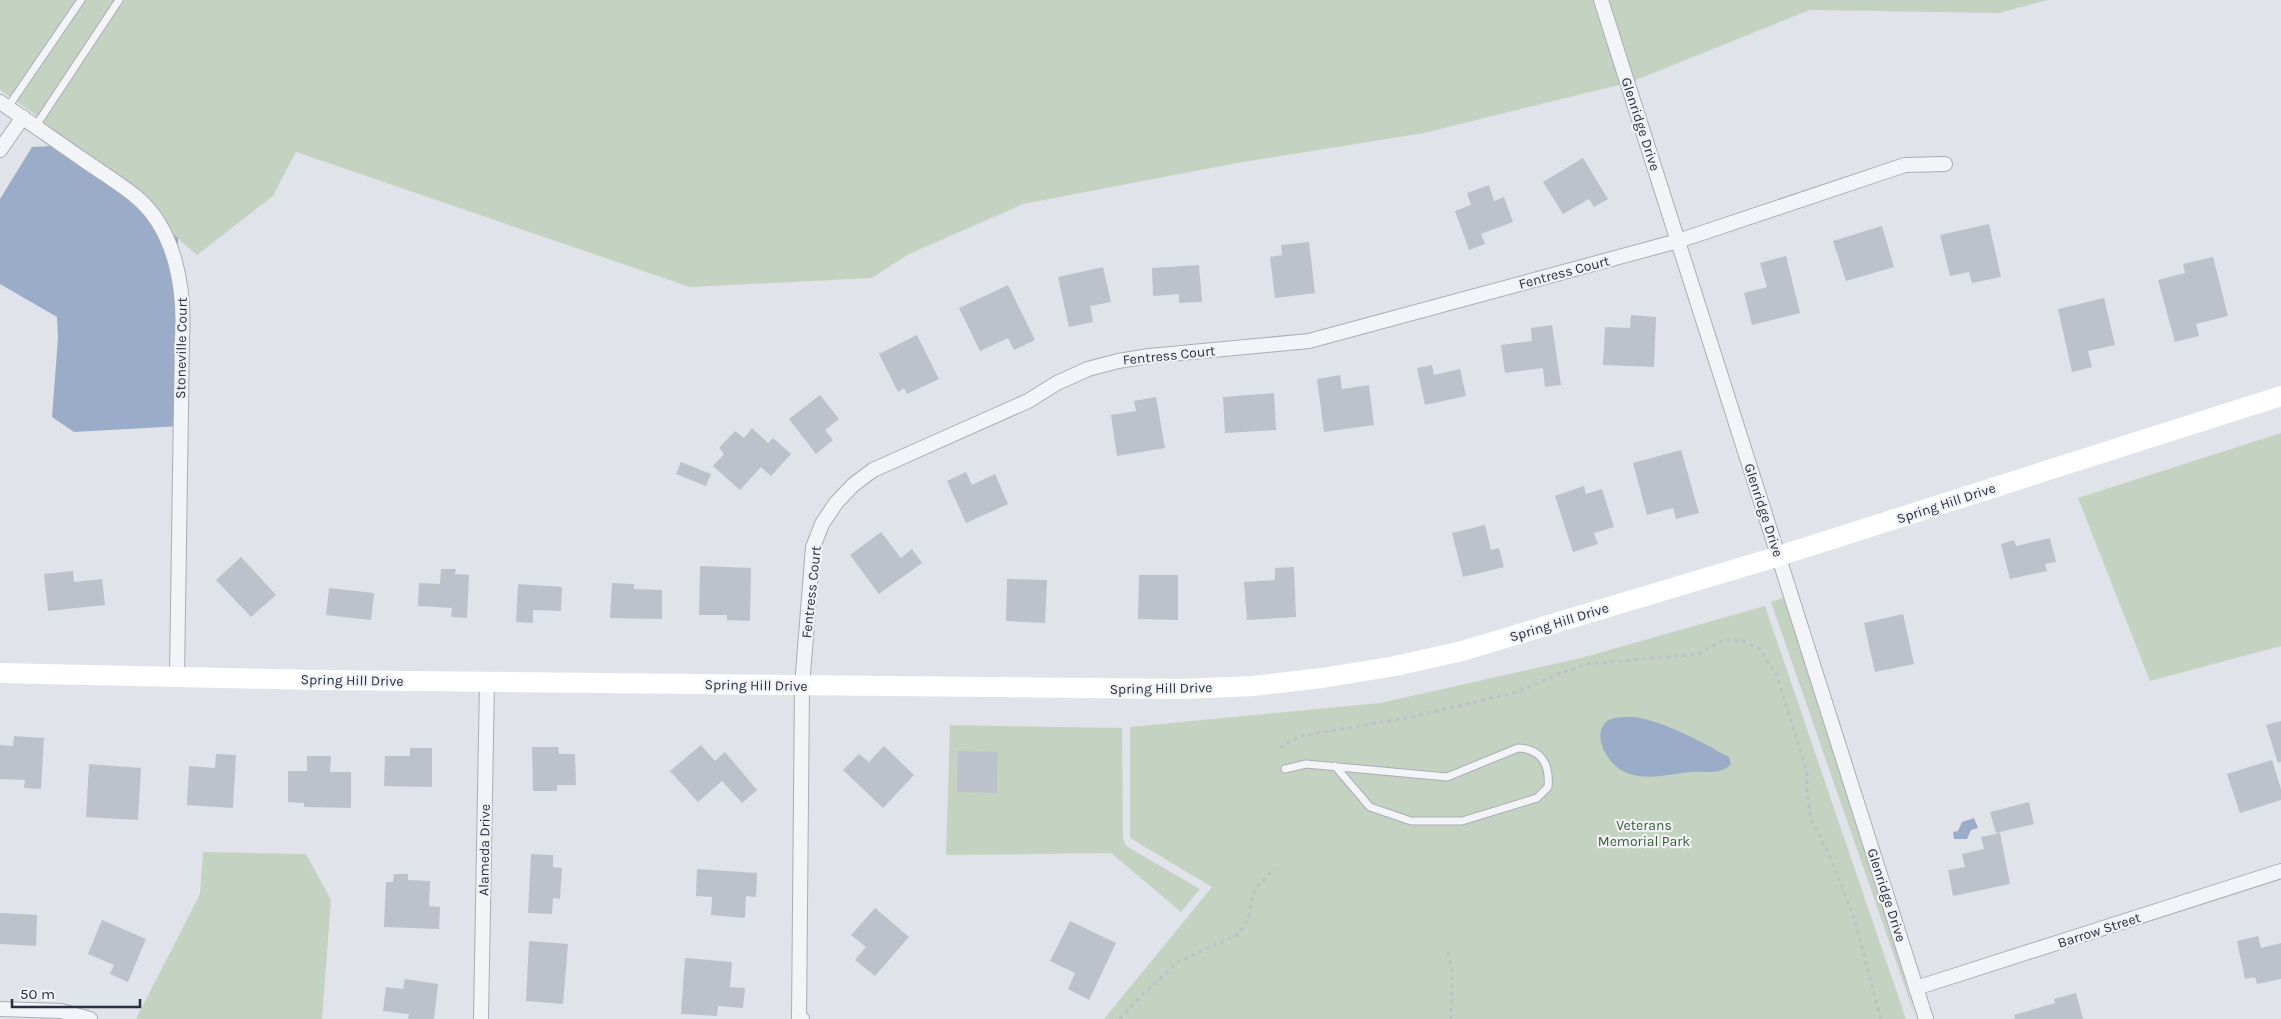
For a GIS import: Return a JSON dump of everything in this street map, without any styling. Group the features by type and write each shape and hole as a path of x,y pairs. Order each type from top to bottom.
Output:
{"main road":[{"name":"Spring Hill Drive","path":"0,674 802,686 1182,689 1254,686 1322,678 1395,666 1462,651 1779,556 2281,396"}],"street":[{"name":"Glenridge Drive","path":"1601,0 1926,1019"},
{"name":"Stoneville Court","path":"4,104 136,197 154,218 168,242 177,265 184,311 177,677"},
{"path":"0,150 22,117"},
{"name":"Fentress Court","path":"801,1019 802,686 813,547 822,524 836,503 853,485 873,470 1028,401 1057,383 1103,365 1149,356 1309,341 1678,241 1905,165 1945,164"},
{"name":"Alameda Drive","path":"481,1019 487,682"},
{"name":"Barrow Street","path":"1916,988 2281,871"},
{"path":"0,1009 61,1011 90,1019"}],"lane":[{"path":"4,104 81,0"},
{"path":"36,126 119,0"},
{"path":"1285,769 1306,764 1335,766 1447,776 1518,748 1529,748 1539,754 1549,773 1548,787 1537,798 1462,821 1411,821 1370,807 1335,766"}],"path":[{"path":"1280,748 1300,736 1412,718 1520,692 1555,675 1588,664 1699,654 1723,640 1741,640 1760,649 1777,676 1807,772 1807,794 1811,819 1831,859 1854,918 1881,1019"},
{"path":"1120,1019 1178,962 1239,934 1248,919 1255,889 1276,868"},
{"path":"1448,952 1452,970 1452,1019"}],"green space":[{"path":"0,0 2047,0 1999,13 1810,10 1631,82 1424,133 1237,163 1023,204 907,255 872,278 690,287 296,152 273,196 197,255 33,113 0,90"},
{"path":"2281,433 2281,646 2150,681 2078,498"},
{"path":"1794,594 1916,1019 1771,602"},
{"name":"Veterans Memorial Park","path":"1765,606 1906,1019 1104,1019 1212,887 1130,838 1130,727 1380,703 1581,658"},
{"path":"950,725 1122,728 1123,839 1126,846 1200,889 1181,912 1111,853 946,855"},
{"path":"203,852 306,854 331,900 322,1019 136,1019 200,894"}],"water":[{"path":"70,145 178,238 181,426 74,432 52,417 58,338 57,317 0,284 0,199 32,147"},
{"path":"1634,717 1670,727 1695,739 1729,757 1731,764 1723,770 1713,772 1691,772 1651,777 1627,773 1609,759 1600,737 1605,723 1611,719"},
{"path":"1974,818 1978,828 1971,830 1967,839 1954,839 1953,832 1958,831 1962,822"}],"building":[{"path":"1583,158 1608,199 1594,207 1589,199 1563,214 1543,182"},
{"path":"1489,185 1494,201 1504,197 1513,222 1481,234 1485,244 1469,250 1455,211 1471,205 1467,193"},
{"path":"1989,224 2001,277 1972,283 1969,272 1950,276 1940,235"},
{"path":"1882,226 1894,267 1846,281 1833,241"},
{"path":"1309,242 1315,293 1275,298 1270,257 1282,255 1281,245"},
{"path":"1786,256 1800,313 1752,325 1744,293 1767,287 1760,263"},
{"path":"2213,257 2228,316 2196,324 2199,336 2175,342 2158,280 2185,273 2183,264"},
{"path":"1199,265 1202,302 1179,303 1179,294 1153,296 1152,268"},
{"path":"1103,267 1111,302 1090,306 1093,322 1069,327 1058,277"},
{"path":"1008,285 1035,340 1014,350 1008,338 980,351 959,308"},
{"path":"2104,298 2115,345 2088,351 2092,367 2072,372 2058,309"},
{"path":"1631,315 1656,317 1654,367 1603,365 1605,327 1630,328"},
{"path":"1552,325 1561,385 1545,387 1543,368 1505,373 1501,345 1532,341 1531,328"},
{"path":"917,335 939,379 907,394 904,388 898,392 879,354"},
{"path":"1432,365 1434,375 1460,369 1466,396 1425,405 1417,368"},
{"path":"1340,375 1342,389 1369,385 1374,425 1324,432 1317,379"},
{"path":"1274,393 1276,430 1225,433 1223,397"},
{"path":"820,395 839,419 825,430 833,440 816,454 789,419"},
{"path":"1156,397 1165,448 1117,456 1111,415 1136,411 1134,401"},
{"path":"752,428 768,443 773,438 791,454 771,476 761,467 740,490 713,466 724,454 719,448 735,431 744,438"},
{"path":"1681,450 1699,513 1676,519 1673,508 1647,515 1633,463"},
{"path":"681,462 711,474 706,486 676,474"},
{"path":"966,472 972,485 995,474 1008,504 966,523 947,481"},
{"path":"1584,486 1586,494 1602,489 1614,527 1594,533 1598,544 1573,552 1555,496"},
{"path":"1485,525 1491,550 1499,548 1504,567 1463,577 1452,533"},
{"path":"881,532 901,558 912,549 922,563 879,594 850,555"},
{"path":"2050,538 2056,562 2045,564 2047,571 2010,579 2001,544 2014,540 2016,546"},
{"path":"241,557 276,595 251,617 216,580"},
{"path":"700,566 751,568 750,621 727,620 727,615 699,615"},
{"path":"1294,567 1296,617 1247,620 1244,582 1275,580 1275,568"},
{"path":"441,569 456,569 455,574 469,575 467,618 451,617 452,608 418,606 419,583 440,584"},
{"path":"73,571 74,582 102,579 105,605 48,611 44,574"},
{"path":"1139,575 1178,575 1178,620 1138,619"},
{"path":"1007,579 1047,580 1045,623 1006,621"},
{"path":"612,583 634,584 634,589 662,590 662,619 610,618"},
{"path":"518,584 562,587 561,611 533,610 533,623 516,622"},
{"path":"329,588 374,593 371,620 326,615"},
{"path":"1903,614 1914,664 1875,672 1864,623"},
{"path":"2281,721 2281,762 2278,763 2266,725"},
{"path":"14,736 44,738 41,789 24,788 25,780 0,779 0,745 13,746"},
{"path":"701,745 715,761 725,752 757,790 742,803 722,781 698,802 670,771"},
{"path":"884,746 914,775 883,808 843,770 859,754 869,762"},
{"path":"532,747 558,747 559,754 575,754 576,785 557,785 557,791 533,791"},
{"path":"410,748 432,748 432,787 384,786 385,756 410,756"},
{"path":"958,751 998,752 997,793 957,792"},
{"path":"216,754 236,755 233,808 187,805 189,766 215,768"},
{"path":"307,756 331,756 330,772 351,772 351,808 304,807 304,803 288,802 288,771 307,771"},
{"path":"2272,760 2281,789 2281,800 2240,813 2227,774"},
{"path":"89,764 141,768 138,820 86,817"},
{"path":"2029,802 2034,824 1996,833 1990,812"},
{"path":"2000,833 2010,884 1953,896 1948,870 1965,867 1962,854 1984,849 1981,837"},
{"path":"531,854 553,855 553,867 562,868 560,899 553,898 552,914 528,913"},
{"path":"697,869 757,873 756,897 746,896 745,918 711,915 712,897 696,896"},
{"path":"394,874 408,874 408,880 430,881 429,906 440,907 439,929 384,927 386,882 393,882"},
{"path":"875,908 909,937 875,976 855,960 866,947 851,935"},
{"path":"0,913 37,915 36,946 0,944"},
{"path":"102,920 146,939 128,982 110,974 114,965 88,954"},
{"path":"1070,921 1116,943 1089,1000 1068,989 1075,973 1050,961"},
{"path":"2258,936 2261,948 2281,943 2281,979 2257,984 2255,977 2245,979 2237,941"},
{"path":"529,941 568,944 563,1004 526,1001"},
{"path":"685,958 732,962 730,987 745,988 743,1008 718,1006 717,1016 681,1014"},
{"path":"405,979 438,984 434,1019 408,1019 409,1014 383,1011 386,987 403,989"},
{"path":"2076,993 2083,1019 2015,1019 2014,1015 2055,1003 2054,999"}]}
